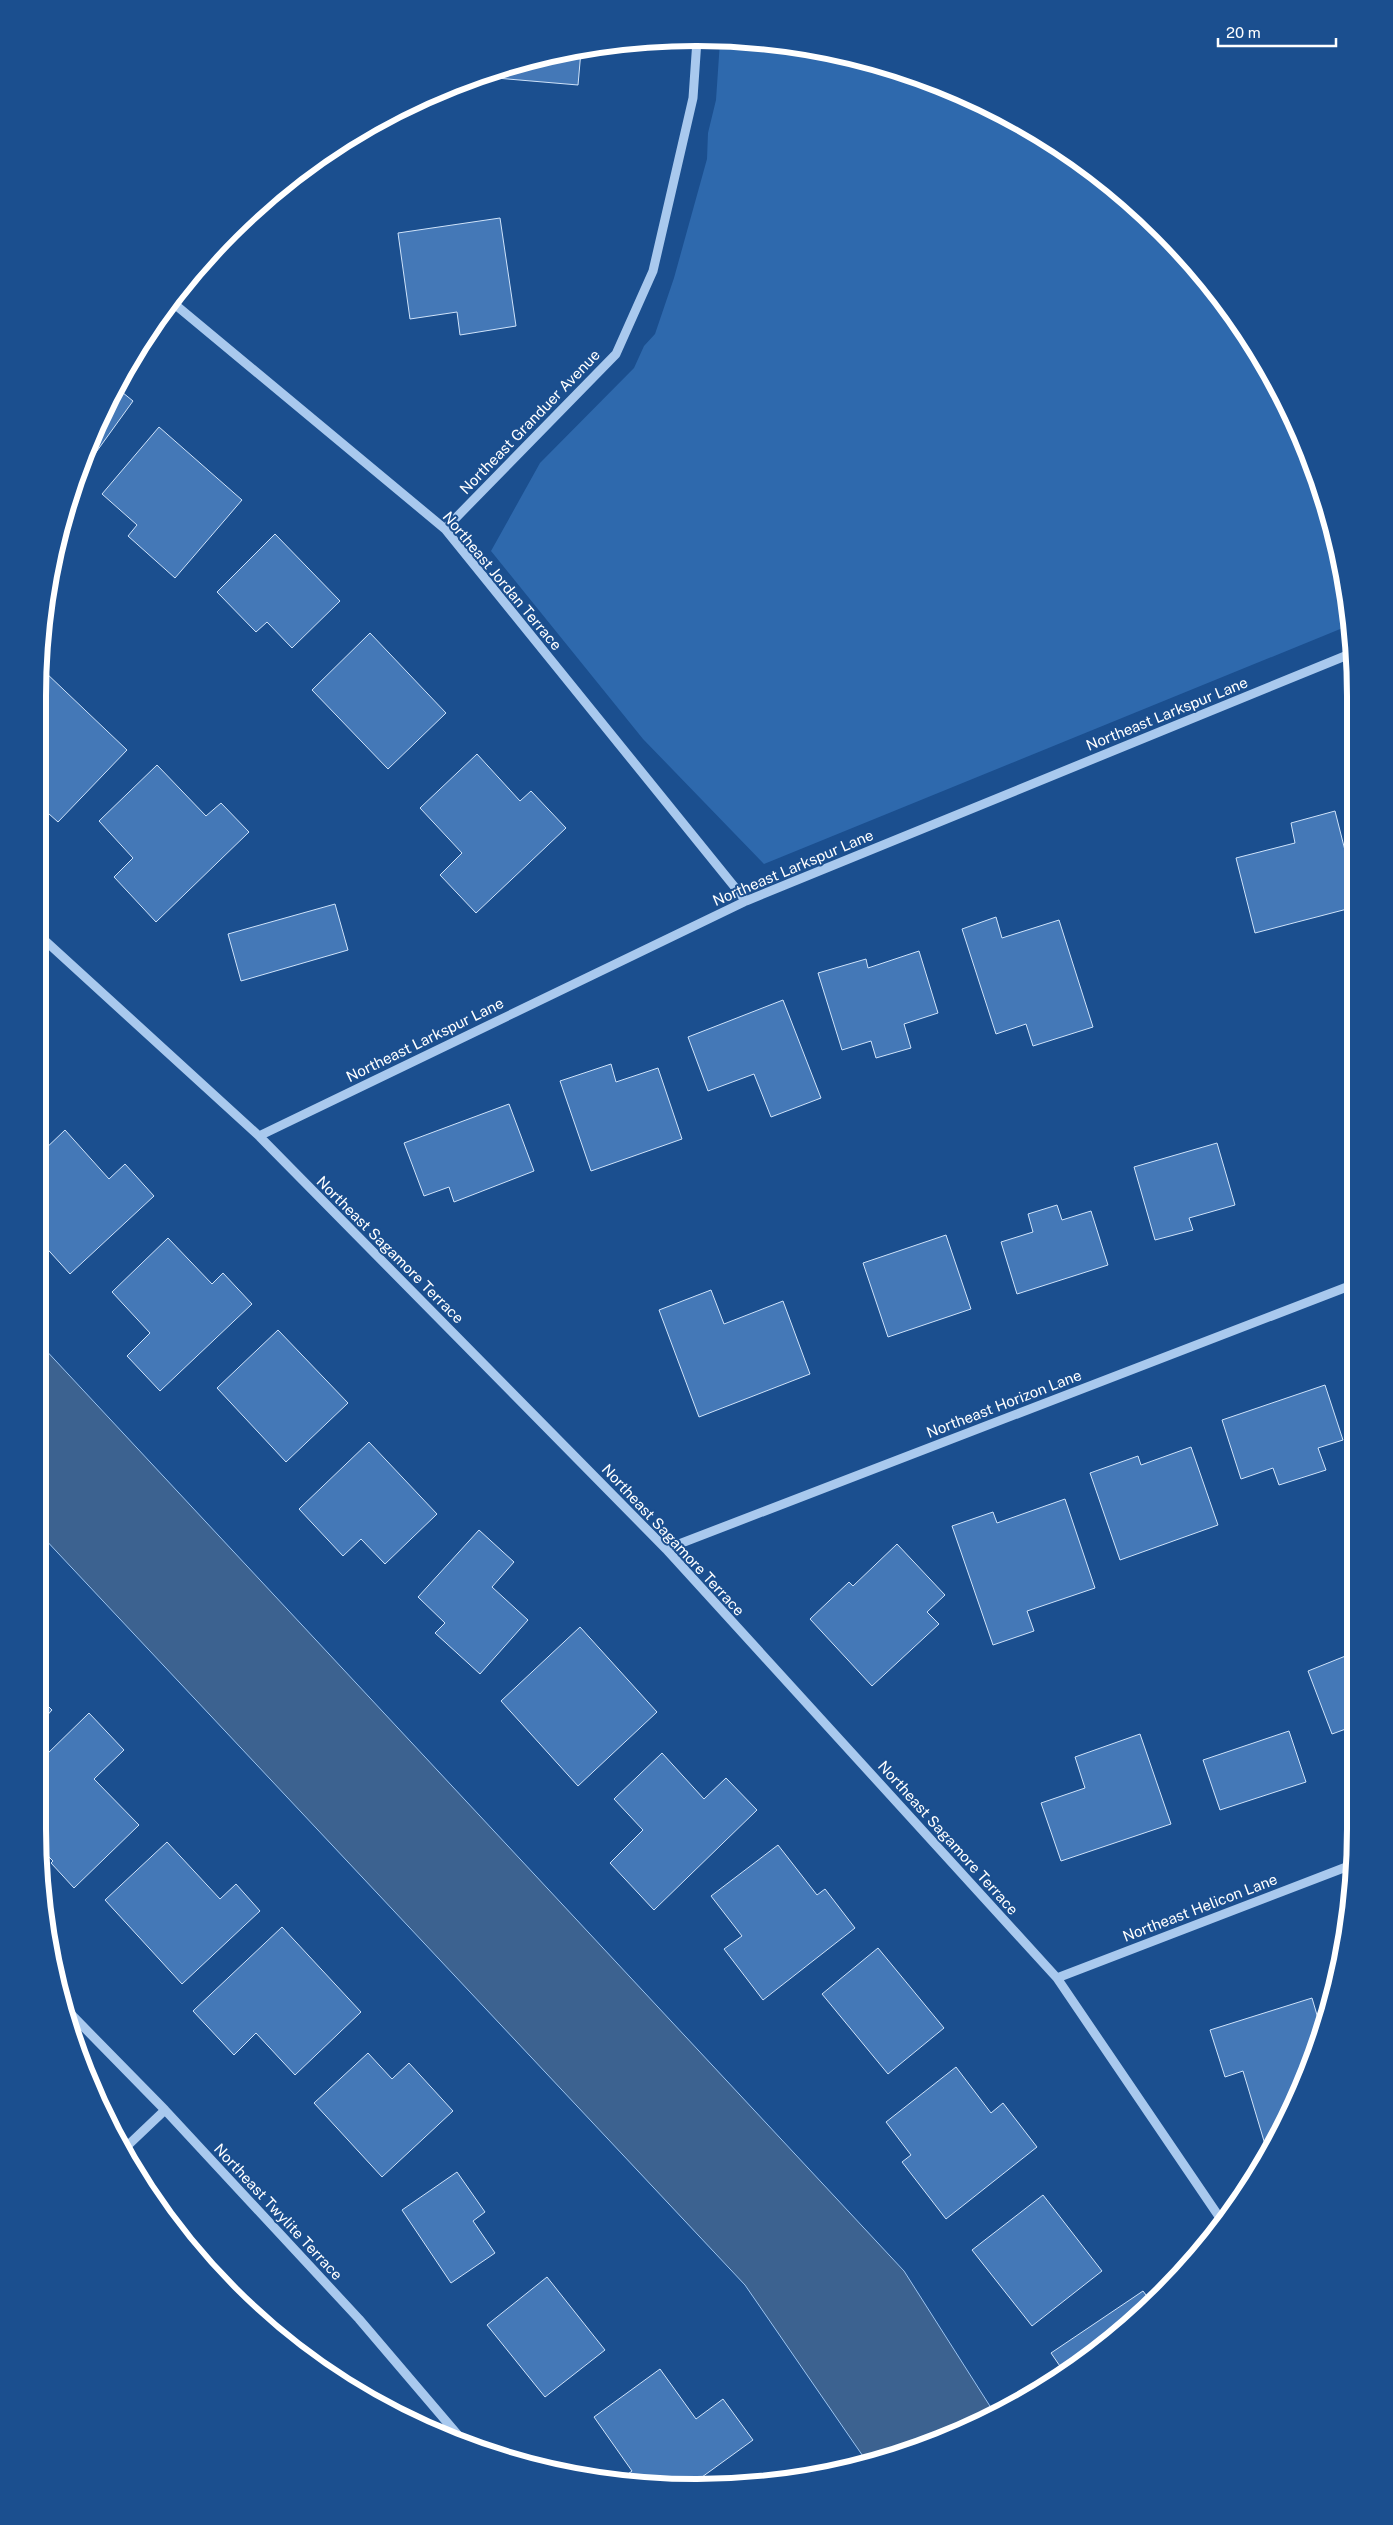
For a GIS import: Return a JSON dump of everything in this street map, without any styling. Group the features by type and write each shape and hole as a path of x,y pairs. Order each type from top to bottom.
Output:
{"street":[{"name":"Northeast Granduer Avenue","path":"445,529 616,354 653,271 693,98 697,46"},
{"name":"Northeast Jordan Terrace","path":"177,306 445,529 746,900"},
{"name":"Northeast Larkspur Lane","path":"259,1136 746,900 1345,656"},
{"name":"Northeast Sagamore Terrace","path":"46,941 259,1136 666,1550 1056,1978 1218,2216"},
{"name":"Northeast Horizon Lane","path":"666,1550 1347,1287"},
{"name":"Northeast Helicon Lane","path":"1056,1978 1345,1867"},
{"name":"Northeast Twylite Terrace","path":"75,2018 165,2110 359,2319 454,2431"},
{"path":"128,2145 165,2110"}],"shaded area":[{"path":"720,47 781,52 865,68 945,96 984,113 1022,133 1058,156 1125,208 1185,268 1212,301 1260,371 1280,409 1312,487 1325,528 1334,570 1343,628 764,864 643,739 491,551 540,463 634,368 644,346 655,334 674,278 707,159 708,133 716,100"},
{"path":"46,1350 904,2271 991,2408 945,2429 864,2457 745,2285 46,1540"}],"building":[{"path":"580,57 578,85 496,78 528,68"},
{"path":"500,218 516,326 460,335 457,312 410,319 398,233"},
{"path":"122,392 133,401 92,457"},
{"path":"159,427 242,500 175,578 128,536 137,525 102,494"},
{"path":"275,534 340,601 292,648 267,622 256,632 217,592"},
{"path":"370,633 446,713 388,769 312,690"},
{"path":"47,674 127,750 58,822 46,811"},
{"path":"477,754 520,801 531,791 566,828 476,913 440,875 462,853 420,808"},
{"path":"157,765 206,816 221,803 249,832 156,922 114,877 133,858 99,821"},
{"path":"1335,811 1347,858 1347,909 1255,933 1236,858 1295,843 1291,823"},
{"path":"335,904 348,950 241,981 228,934"},
{"path":"996,917 1002,938 1059,920 1093,1027 1033,1046 1026,1024 996,1034 962,929"},
{"path":"919,951 938,1013 904,1024 911,1048 876,1058 871,1041 842,1050 818,973 866,959 868,968"},
{"path":"783,1000 821,1098 771,1117 754,1074 708,1091 688,1037"},
{"path":"611,1064 616,1082 658,1068 682,1139 591,1171 560,1081"},
{"path":"509,1104 534,1171 454,1202 449,1187 424,1196 404,1143"},
{"path":"65,1130 109,1179 125,1164 154,1196 70,1274 46,1248 46,1148"},
{"path":"1217,1143 1235,1205 1189,1218 1193,1230 1155,1240 1134,1167"},
{"path":"1057,1205 1062,1220 1091,1211 1108,1265 1017,1294 1001,1242 1033,1232 1028,1214"},
{"path":"946,1235 971,1309 888,1337 863,1263"},
{"path":"168,1238 212,1284 223,1273 252,1304 160,1391 127,1356 150,1333 112,1292"},
{"path":"711,1290 724,1324 783,1301 810,1374 699,1417 659,1310"},
{"path":"278,1330 348,1403 286,1462 217,1388"},
{"path":"1325,1385 1343,1440 1318,1448 1326,1470 1279,1485 1273,1468 1241,1479 1222,1420"},
{"path":"369,1442 437,1514 385,1564 361,1539 343,1556 299,1509"},
{"path":"1191,1447 1218,1525 1120,1560 1090,1473 1138,1456 1141,1465"},
{"path":"1065,1499 1095,1588 1027,1611 1034,1631 993,1645 952,1526 993,1512 997,1523"},
{"path":"479,1530 514,1562 492,1587 528,1620 480,1674 435,1633 445,1623 418,1597"},
{"path":"897,1544 945,1595 927,1612 939,1624 872,1686 810,1619 849,1582 853,1586"},
{"path":"580,1627 657,1712 578,1786 501,1701"},
{"path":"1347,1655 1347,1729 1332,1734 1308,1671"},
{"path":"46,1704 52,1710 46,1717"},
{"path":"89,1713 124,1750 94,1779 139,1825 74,1888 51,1863 53,1861 47,1855 46,1755"},
{"path":"1289,1731 1306,1782 1220,1810 1203,1760"},
{"path":"1140,1734 1171,1824 1061,1861 1041,1803 1085,1788 1075,1757"},
{"path":"662,1753 704,1799 726,1778 757,1810 654,1910 610,1863 643,1830 614,1799"},
{"path":"167,1842 220,1899 236,1884 260,1911 182,1984 105,1900"},
{"path":"778,1845 817,1895 825,1889 855,1928 763,2000 724,1949 742,1936 711,1896"},
{"path":"282,1927 361,2012 295,2075 256,2033 234,2055 193,2011"},
{"path":"878,1948 944,2028 888,2074 822,1994"},
{"path":"1312,1998 1318,2019 1312,2038 1280,2116 1265,2144 1243,2071 1225,2077 1210,2030"},
{"path":"368,2053 392,2079 409,2063 453,2111 382,2177 314,2103"},
{"path":"956,2067 991,2113 1003,2103 1037,2147 946,2219 902,2162 911,2155 886,2122"},
{"path":"457,2172 485,2212 473,2221 495,2253 451,2283 402,2210"},
{"path":"1043,2195 1102,2271 1032,2326 972,2250"},
{"path":"547,2277 605,2350 545,2397 487,2325"},
{"path":"1143,2291 1147,2296 1092,2344 1061,2367 1051,2353"},
{"path":"660,2369 696,2419 723,2399 753,2440 699,2479 627,2474 632,2471 594,2417"}]}
